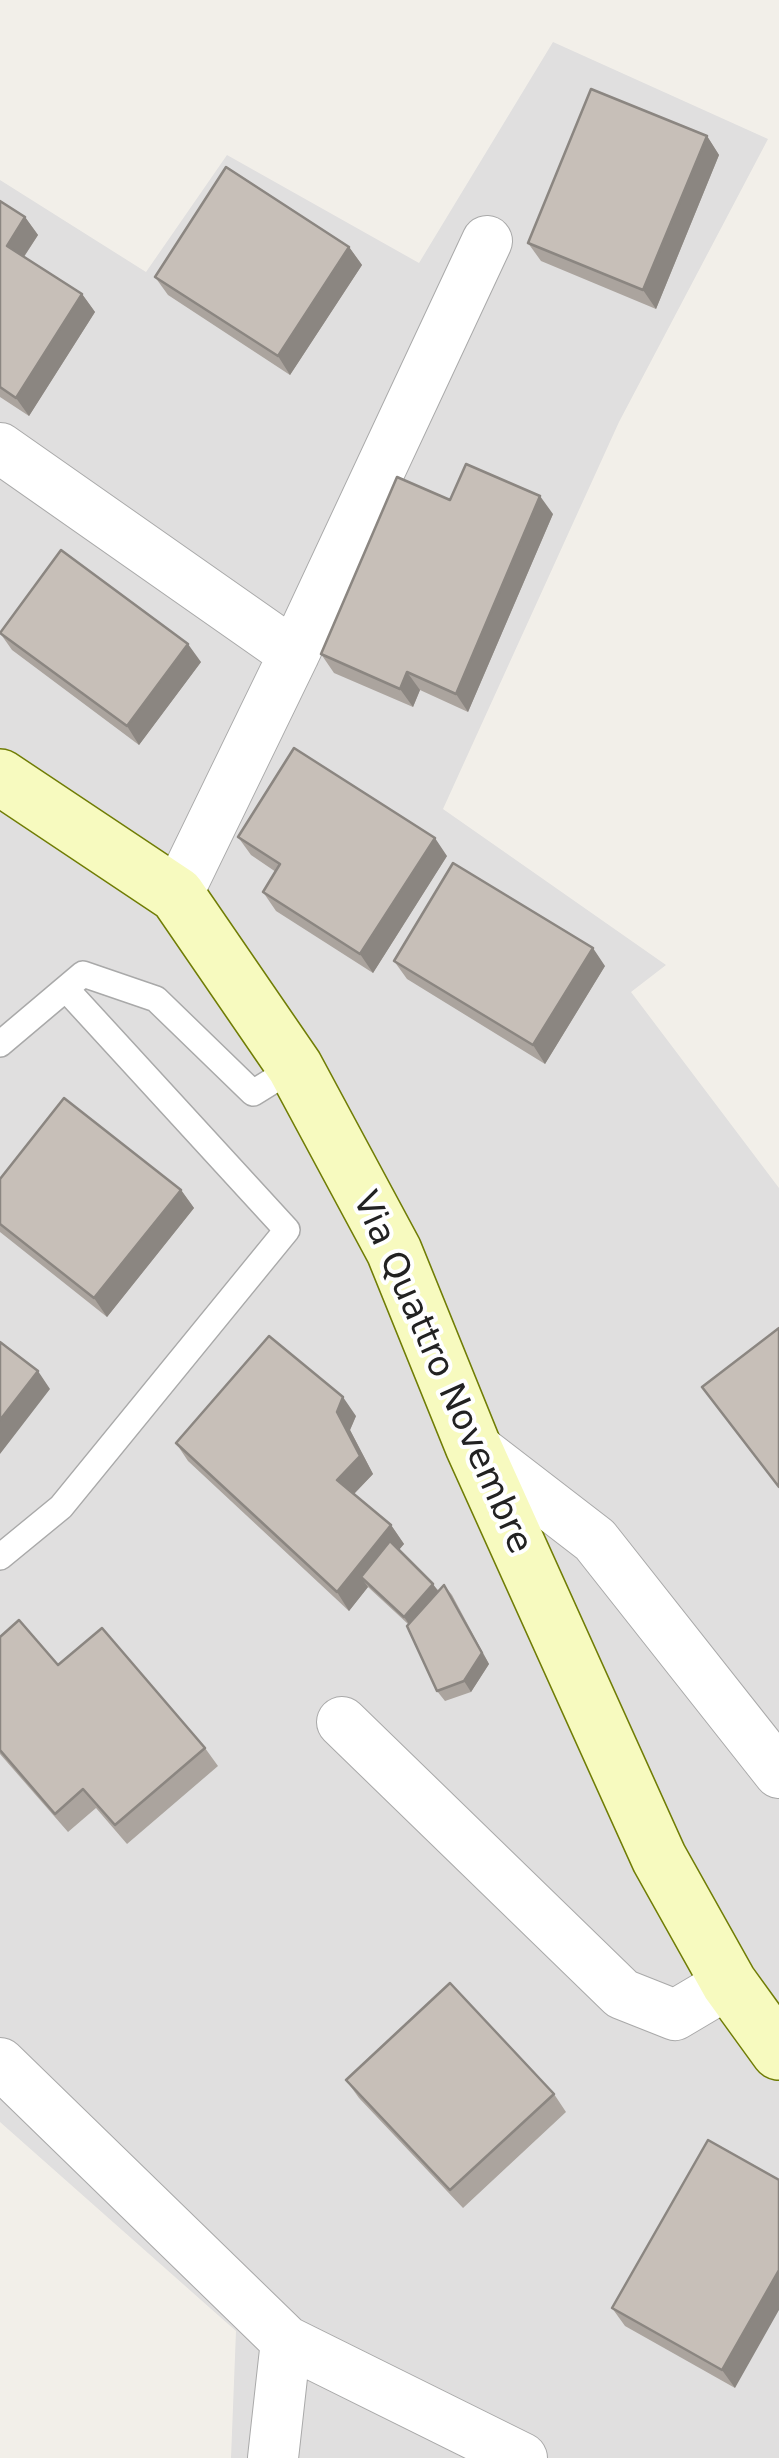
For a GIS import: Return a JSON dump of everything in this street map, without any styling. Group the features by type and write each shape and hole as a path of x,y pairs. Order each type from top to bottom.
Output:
{"main road":[{"name":"Via Quattro Novembre","path":"0,777 177,896 295,1067 394,1251 473,1446 659,1858 729,1983 779,2052"}],"street":[{"path":"177,896 486,241"},
{"path":"0,448 294,654"},
{"path":"473,1446 595,1540 779,1773"},
{"path":"342,1722 622,1994 674,2015 729,1983"},
{"path":"0,2063 286,2341 522,2458"},
{"path":"272,2458 286,2341"}],"lane":[{"path":"0,1044 83,974 156,999 253,1092 295,1067"},
{"path":"0,1556 60,1506 287,1230 66,989"}],"shaded area":[{"path":"553,42 768,139 619,422 443,809 666,965 631,992 779,1188 779,2458 231,2458 236,2331 0,2122 0,180 146,272 227,155 419,263"}],"building":[{"path":"591,89 707,136 643,290 528,243"},
{"path":"226,167 349,247 278,356 155,277"},
{"path":"0,201 25,217 7,246 82,294 16,398 0,387"},
{"path":"466,464 540,496 456,694 407,672 400,689 321,654 397,477 450,500"},
{"path":"61,550 188,644 127,726 0,633"},
{"path":"294,748 435,838 360,954 263,892 280,864 238,837"},
{"path":"453,863 593,948 533,1045 394,961"},
{"path":"64,1098 181,1190 94,1298 0,1224 0,1179"},
{"path":"779,1328 779,1487 702,1387"},
{"path":"269,1336 343,1397 337,1412 360,1456 337,1480 391,1525 337,1592 176,1443"},
{"path":"0,1342 38,1371 0,1420"},
{"path":"390,1541 433,1584 404,1617 361,1577"},
{"path":"444,1585 482,1653 464,1681 437,1691 407,1626"},
{"path":"19,1620 58,1665 102,1628 205,1748 115,1825 83,1789 55,1814 0,1750 0,1637"},
{"path":"450,1983 554,2094 450,2190 346,2080"},
{"path":"708,2140 779,2180 779,2270 722,2370 612,2308"}]}
